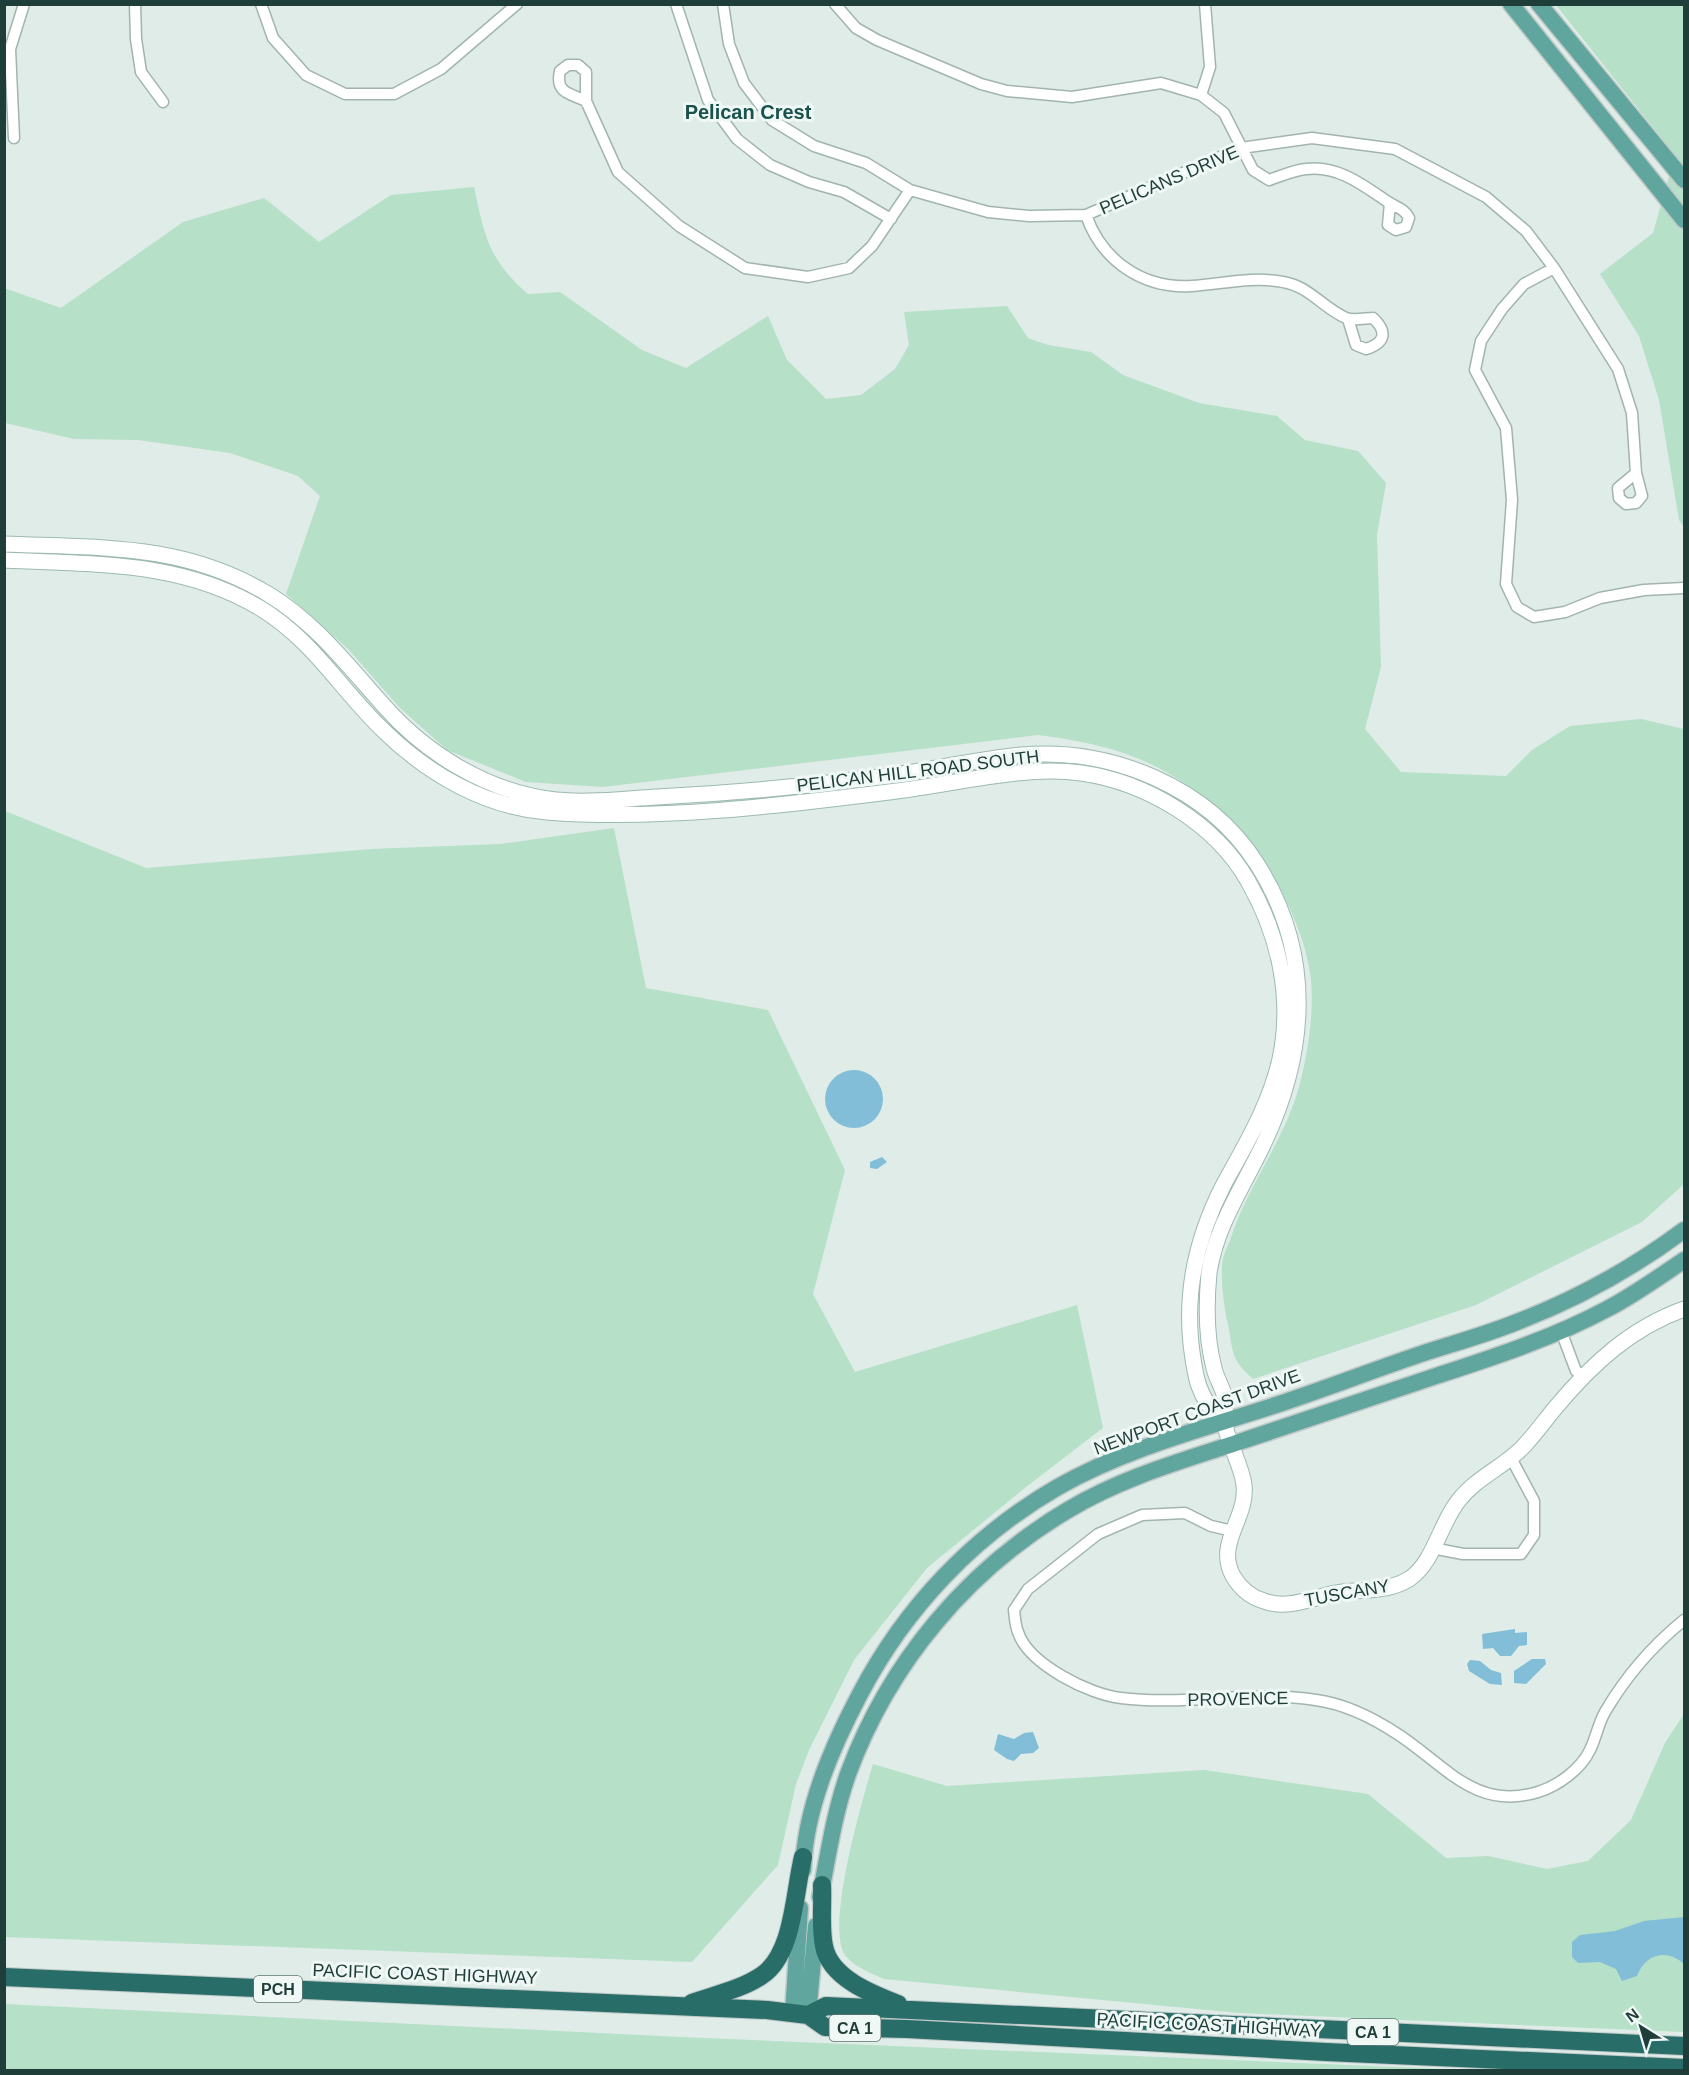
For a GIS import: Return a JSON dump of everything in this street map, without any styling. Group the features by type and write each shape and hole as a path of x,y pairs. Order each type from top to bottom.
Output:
{"highway":[{"path":"685,2006 754,1981 777,1963 788,1933 803,1857"},
{"path":"822,1885 824,1947 833,1964 862,1989 911,2010"},
{"name":"PACIFIC COAST HIGHWAY","path":"4,1977 685,2006 800,2014 826,2006 1684,2046"},
{"name":"PACIFIC COAST HIGHWAY","path":"800,2014 825,2027 907,2029 1349,2054 1684,2068"}],"main road":[{"path":"1511,4 1684,220"},
{"path":"1539,4 1684,180"},
{"name":"NEWPORT COAST DRIVE","path":"800,2014 803,1857 815,1805 843,1727 874,1666 907,1619 933,1587 985,1538 1059,1487 1123,1456 1516,1323 1600,1284 1645,1259 1684,1230"},
{"path":"800,2014 812,1986 817,1914 835,1818 848,1775 868,1728 912,1651 945,1610 1001,1556 1070,1509 1141,1474 1525,1346 1607,1310 1684,1260"}],"street":[{"path":"14,138 10,49 24,4"},
{"path":"135,4 136,39 141,72 163,102"},
{"path":"261,4 273,38 306,75 345,94 394,94 441,69 517,4"},
{"path":"676,4 708,100 737,139 770,165 809,182 844,192 891,219"},
{"name":"PELICANS DRIVE","path":"723,4 729,44 744,83 772,120 814,146 866,163 910,190 988,212 1029,216 1086,215 1241,148 1312,138 1395,148 1486,197 1526,231 1554,268 1618,369 1632,413 1636,473"},
{"path":"835,4 856,27 913,56 1007,91 1072,97 1161,83 1201,95 1224,113 1253,170 1269,180 1306,169 1336,171 1366,185 1390,203"},
{"path":"1201,95 1210,67 1205,4"},
{"path":"585,101 618,172 679,226 745,268 808,277 849,268 872,246 910,190"},
{"path":"1086,215 1100,244 1122,267 1138,276 1170,286 1250,280 1286,282 1315,295 1348,319"},
{"path":"1554,268 1524,284 1502,309 1481,341 1475,370 1506,428 1512,500 1506,584 1517,607 1534,617 1565,612 1600,598 1644,590 1684,588"},
{"path":"4,543 138,550 186,558 230,574 264,591 303,618 345,660 389,712 425,746 470,773 546,805"},
{"name":"PELICAN HILL ROAD SOUTH","path":"4,560 148,567 200,579 255,605 299,636 383,730 426,767 471,792 515,807 653,805 885,776 1024,754 1072,756 1116,764 1164,781 1196,800 1225,826 1256,862 1280,911 1296,969 1300,1015 1293,1066 1275,1100 1214,1245 1209,1279 1207,1328 1215,1371 1226,1400 1223,1421 1231,1445"},
{"path":"255,605 264,591"},
{"path":"271,615 280,602"},
{"name":"TUSCANY","path":"1231,1445 1244,1484 1240,1511 1227,1553 1230,1571 1242,1588 1271,1605 1289,1605 1340,1592 1390,1588 1417,1573 1449,1512 1466,1491 1526,1444 1594,1364 1647,1325 1684,1310"},
{"path":"1561,1331 1576,1371 1584,1375"},
{"path":"1432,1548 1462,1554 1521,1554 1534,1535 1534,1501 1511,1458"},
{"name":"PROVENCE","path":"1233,1531 1211,1526 1185,1513 1142,1515 1098,1534 1028,1589 1014,1610 1018,1633 1032,1654 1059,1674 1118,1698 1169,1701 1270,1696 1318,1700 1358,1712 1397,1733 1438,1762 1454,1778 1474,1790 1497,1797 1541,1791 1574,1771 1589,1752 1604,1713 1630,1674 1657,1642 1684,1620"}],"green space":[{"path":"1556,5 1684,5 1684,527 1679,520 1659,400 1639,336 1600,274 1653,233 1675,155"},
{"path":"474,187 485,234 496,258 504,270 528,294 560,292 642,350 686,368 768,316 787,360 826,399 861,395 895,369 909,345 904,312 1007,306 1028,338 1048,345 1091,352 1123,375 1199,403 1277,416 1305,440 1358,451 1386,483 1377,535 1381,667 1365,729 1401,772 1506,776 1532,750 1570,726 1641,719 1684,729 1684,1184 1642,1222 1476,1305 1253,1379 1240,1366 1232,1349 1223,1296 1222,1263 1237,1220 1284,1126 1299,1087 1310,1033 1311,979 1302,939 1275,880 1238,830 1193,790 1171,775 1123,753 1097,745 1038,735 603,787 526,782 447,750 400,708 349,650 286,594 320,496 298,476 230,453 138,440 74,439 5,423 4,288 61,308 183,222 264,198 319,242 391,195"},
{"path":"5,811 146,868 371,849 500,844 614,828 646,988 768,1010 845,1170 813,1294 855,1372 1077,1305 1103,1428 927,1568 854,1660 809,1750 796,1784 778,1865 692,1962 5,1937"},
{"path":"1684,1714 1684,2032 1239,2013 884,1979 853,1963 845,1955 840,1940 842,1891 873,1764 947,1786 1204,1770 1368,1794 1446,1858 1488,1856 1547,1869 1588,1861 1631,1820 1665,1743"},
{"path":"5,2004 681,2037 1468,2070 5,2070"}],"water":[{"path":"854,1070 865,1072 878,1083 883,1099 881,1110 870,1123 854,1128 843,1126 830,1115 825,1099 827,1088 838,1075"},
{"path":"882,1157 887,1162 877,1169 870,1168 870,1162"},
{"path":"1515,1629 1515,1633 1527,1632 1527,1645 1519,1646 1511,1656 1500,1656 1493,1648 1483,1649 1482,1634"},
{"path":"1532,1659 1545,1659 1546,1664 1526,1684 1514,1683 1514,1671"},
{"path":"1470,1660 1480,1661 1491,1670 1501,1673 1502,1685 1490,1684 1469,1671 1467,1664"},
{"path":"1033,1732 1039,1748 1033,1753 1021,1754 1014,1761 994,1750 998,1734 1014,1739 1024,1733"},
{"path":"1684,1917 1684,1964 1671,1956 1657,1956 1645,1963 1637,1976 1622,1981 1616,1969 1600,1962 1578,1963 1572,1957 1572,1942 1580,1935 1615,1931 1644,1921"}],"district":[{"name":"Pelican Crest","path":"748,112"}]}
